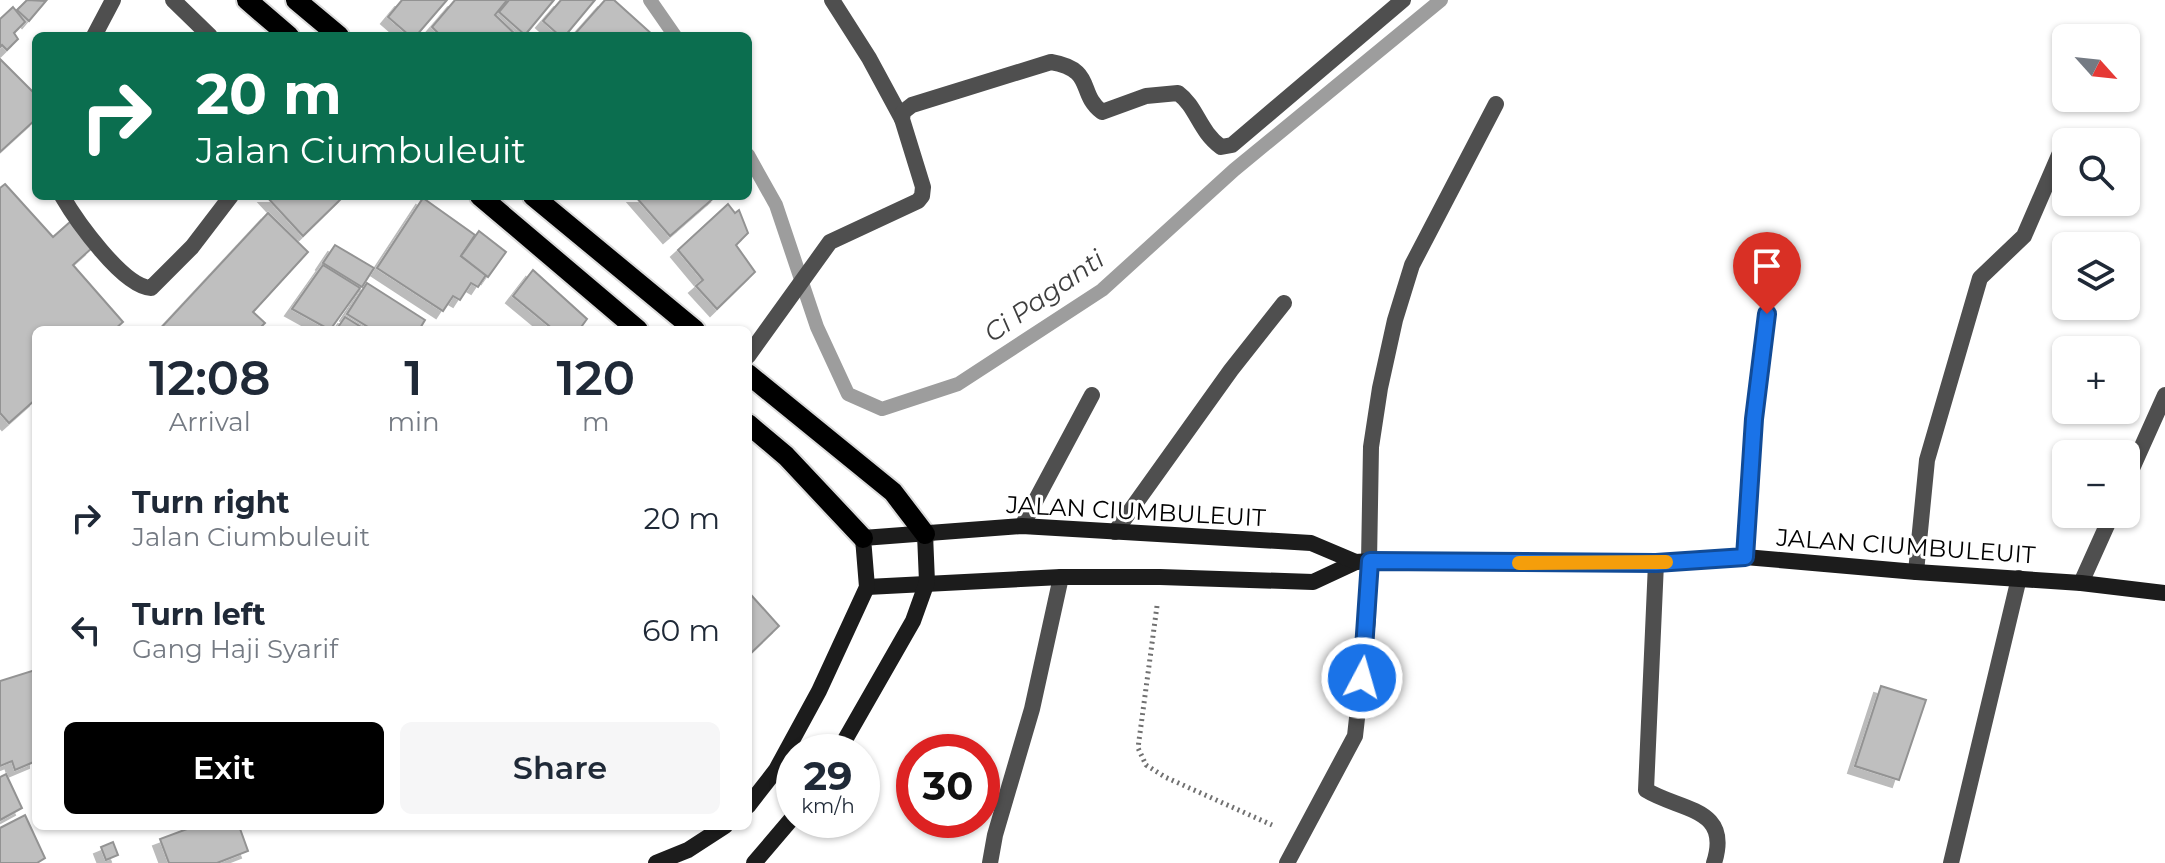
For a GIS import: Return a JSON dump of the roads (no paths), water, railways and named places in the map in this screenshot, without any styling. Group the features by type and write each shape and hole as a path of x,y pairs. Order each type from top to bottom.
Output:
{"main road":[{"path":"247,0 284,32"},
{"path":"296,0 334,32"},
{"path":"485,200 633,326"},
{"path":"538,200 690,326"},
{"path":"752,377 893,492 925,534 927,582 913,621 848,734"},
{"path":"752,427 786,456 863,538 867,587 819,691 783,757 752,800"},
{"name":"JALAN CIUMBULEUIT","path":"863,538 1022,526 1311,543 1363,562 1656,563 1745,557 2081,583 2165,593"},
{"name":"JALAN CIUMBULEUIT","path":"867,587 1061,577 1313,582 1363,562"},
{"path":"656,863 688,850 719,830"},
{"path":"754,863 776,837"}],"street":[{"path":"96,32 113,0"},
{"path":"173,0 206,32"},
{"path":"752,350 830,242 918,201 922,196 923,187 902,119 869,58 832,0"},
{"path":"902,119 903,112 912,105 1051,62 1064,64 1083,77 1096,107 1102,112 1146,96 1178,93 1185,99 1207,137 1221,147 1232,145 1403,0"},
{"path":"1287,863 1355,736 1368,619 1363,562 1371,447 1395,320 1412,265 1496,104"},
{"path":"1916,572 1927,460 1980,278 2024,236 2052,171"},
{"path":"65,200 125,278 141,287 151,288 192,247 228,200"},
{"path":"1115,532 1231,370 1284,303"},
{"path":"1745,557 1754,419 1767,314"},
{"path":"1022,526 1092,395"},
{"path":"2140,451 2165,395"},
{"path":"2081,583 2106,528"},
{"path":"1656,563 1646,790 1700,814 1714,827 1719,835 1719,846 1714,863"},
{"path":"990,863 995,835 1032,709 1061,577"},
{"path":"1951,863 2019,578"}],"waterway":[{"name":"Ci Paganti","path":"650,0 672,32"},
{"name":"Ci Paganti","path":"752,162 776,205 817,327 848,394 882,409 958,384 1102,290 1234,170 1441,0"}]}
